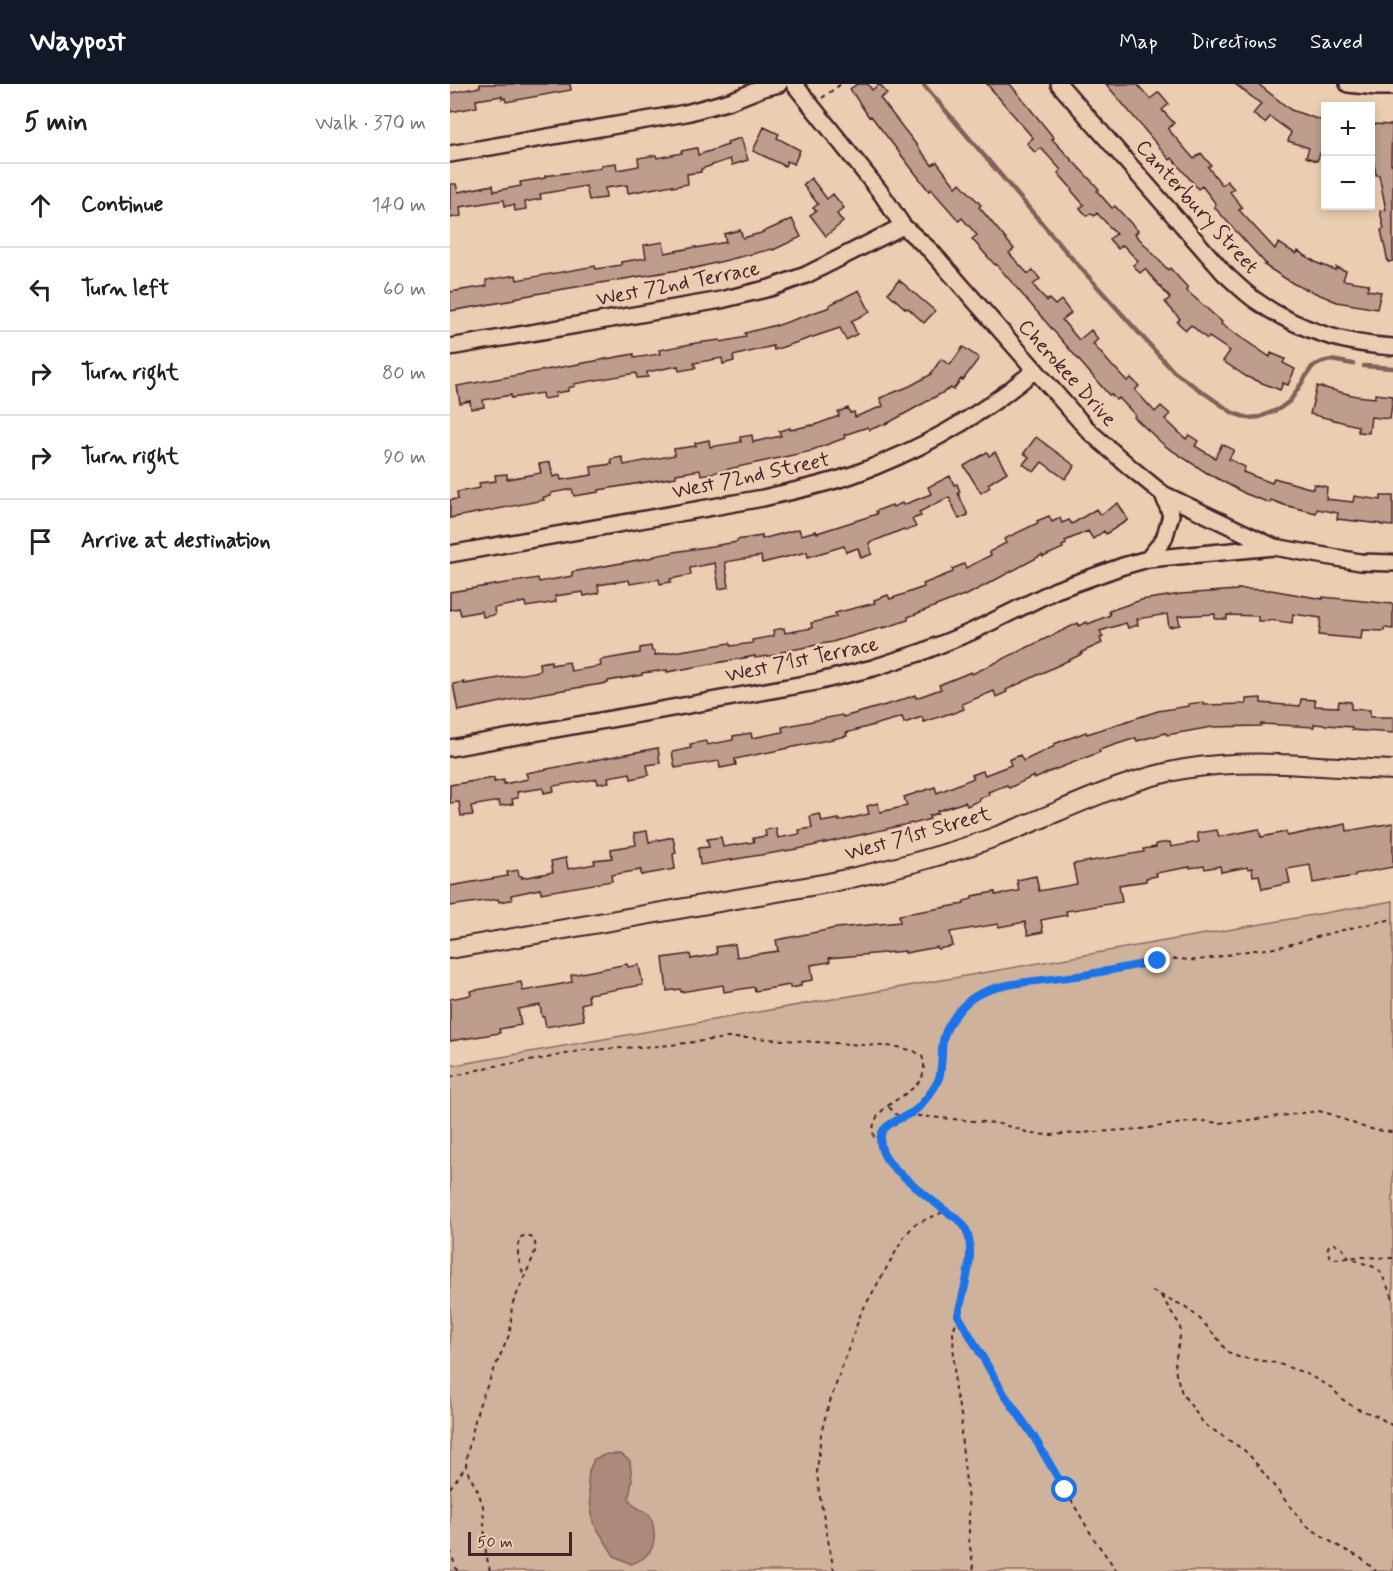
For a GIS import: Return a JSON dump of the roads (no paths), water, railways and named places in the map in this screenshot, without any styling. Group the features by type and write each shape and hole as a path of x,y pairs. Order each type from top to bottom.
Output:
{"street":[{"path":"450,154 694,111 779,84"},
{"name":"Cherokee Drive","path":"794,84 881,193 903,226 931,251 1090,432 1163,494 1274,547 1360,562 1393,563"},
{"name":"Canterbury Street","path":"1059,84 1224,273 1255,300 1310,330 1341,340 1393,347"},
{"path":"1348,84 1393,87"},
{"name":"West 72nd Terrace","path":"450,347 721,300 770,288 806,275 903,226"},
{"name":"West 72nd Street","path":"450,554 808,488 900,455 943,434 998,399 1035,370"},
{"path":"1148,559 1164,539 1170,515 1163,494"},
{"name":"West 71st Terrace","path":"450,748 816,682 873,668 922,652 970,632 1056,590 1100,573 1148,559 1274,547"},
{"name":"West 71st Street","path":"450,949 817,885 883,871 936,857 995,837 1109,789 1186,769 1234,764 1277,763 1393,770"}],"waterway":[{"path":"923,84 1069,255 1174,372 1233,413 1248,418 1260,417 1279,409 1290,401 1312,367 1331,360 1353,364"},
{"path":"1364,366 1393,368"}]}
